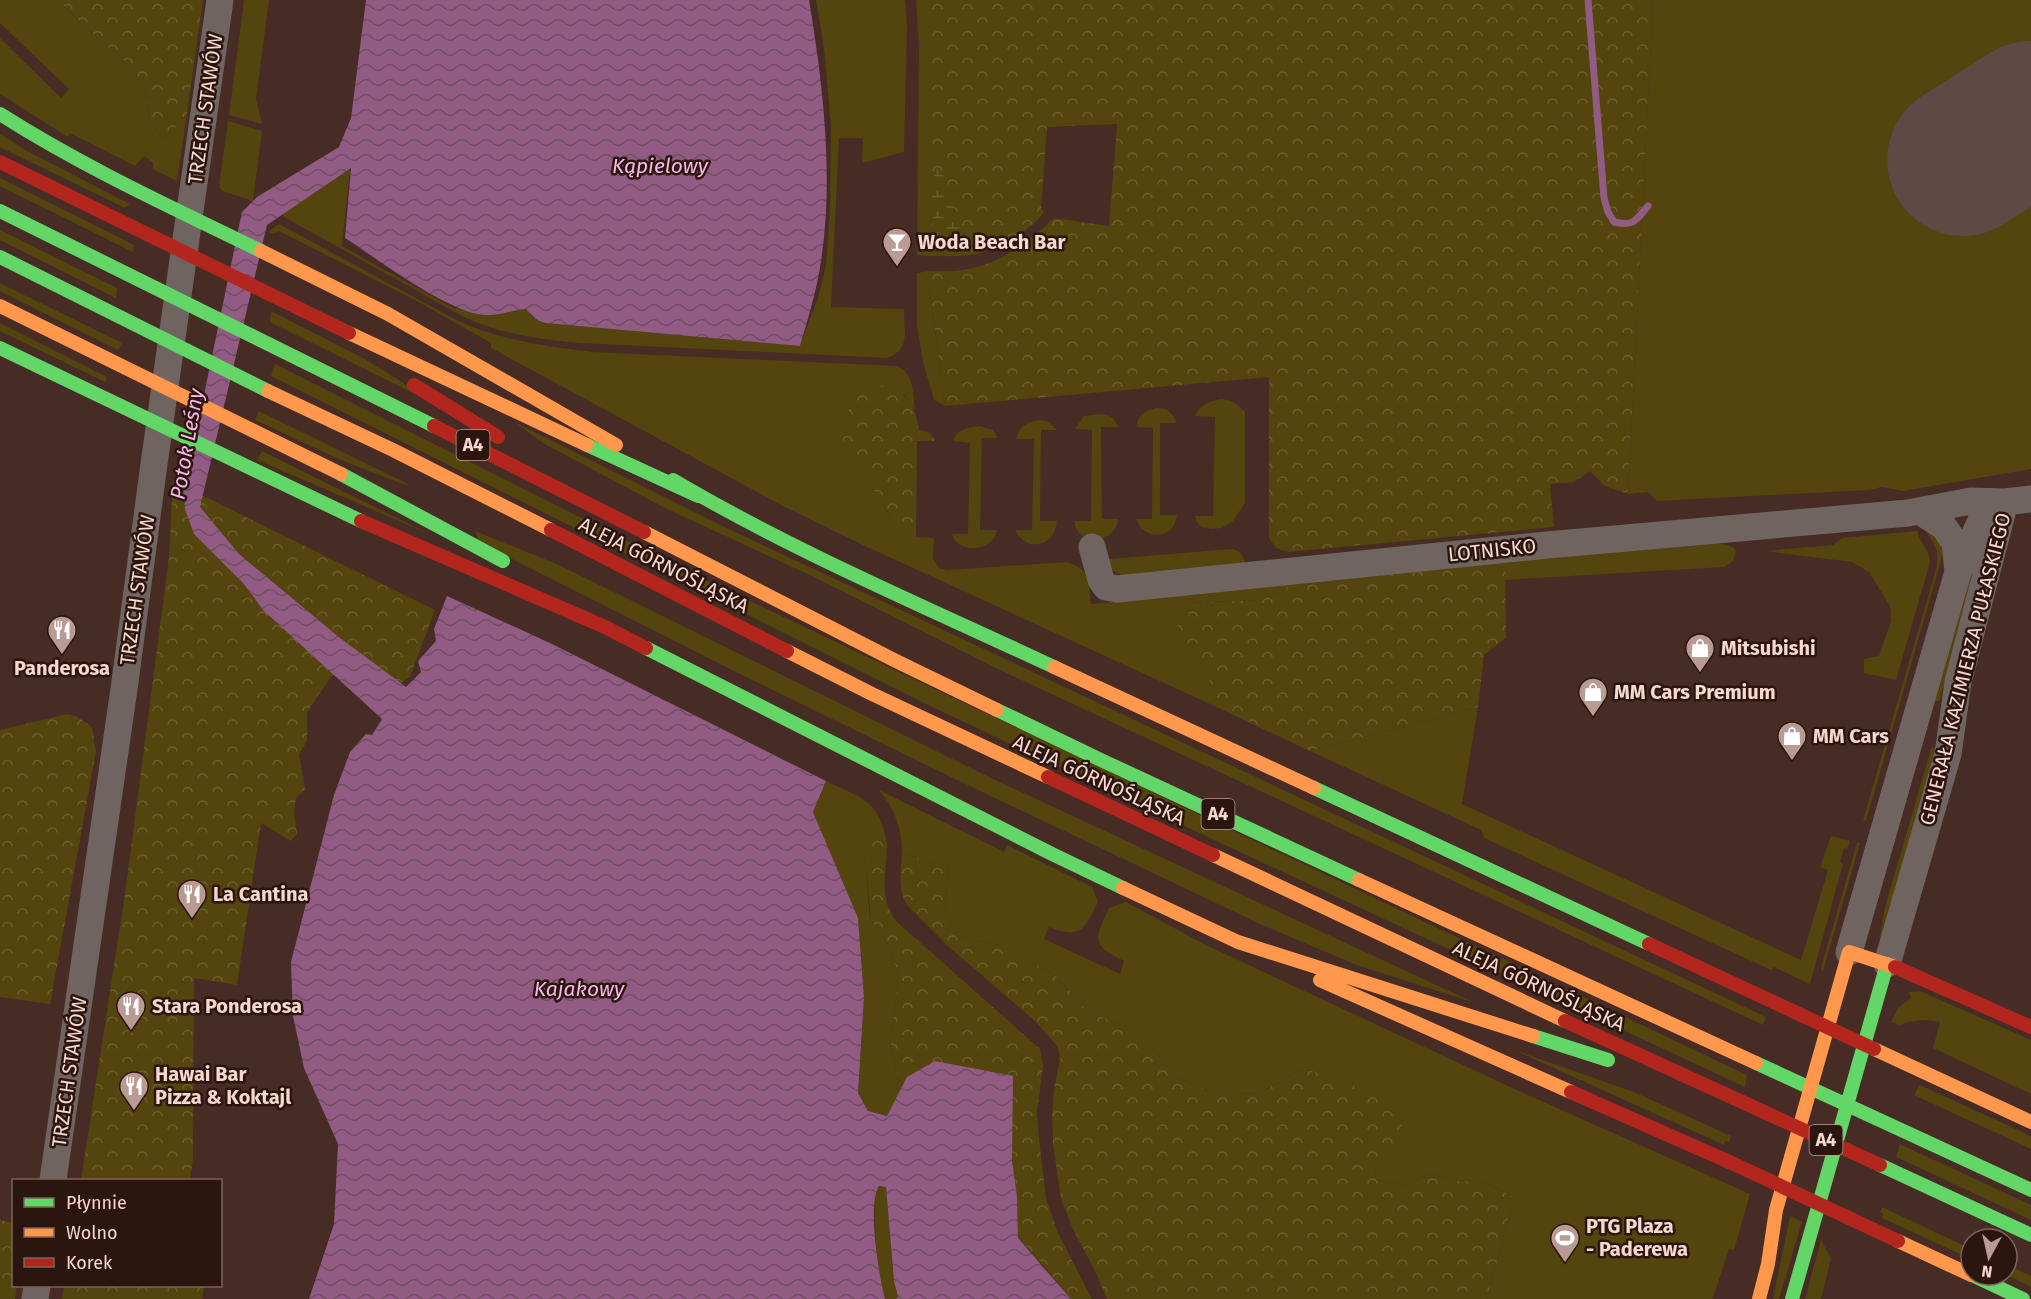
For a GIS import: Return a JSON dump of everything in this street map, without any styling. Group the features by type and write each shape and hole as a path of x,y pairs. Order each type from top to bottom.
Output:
{"main road":[{"path":"0,114 38,138 145,194 369,304 433,339 618,446 698,496"},
{"path":"0,162 272,297 564,436 698,496 892,592 2031,1122"},
{"name":"A4","path":"0,211 264,344 399,408 894,660 1102,761 2031,1190"},
{"name":"ALEJA GÓRNOŚLĄSKA","path":"0,257 258,386 393,450 872,694 1618,1046 2031,1235"},
{"path":"272,297 372,358"},
{"path":"0,306 254,430 453,533 511,566"},
{"path":"0,348 248,469 603,626 1052,854 1238,942 1442,1036 1734,1164 1959,1269"},
{"path":"402,377 511,445"},
{"path":"254,430 387,482"},
{"path":"551,470 680,550"},
{"path":"533,536 635,572"},
{"path":"539,583 603,626"},
{"path":"1238,942 1620,1064"},
{"path":"1849,951 1906,970 2031,1027"},
{"name":"GENERAŁA KAZIMIERZA PUŁASKIEGO","path":"1759,1299 1768,1264 1776,1210 1849,951"},
{"name":"GENERAŁA KAZIMIERZA PUŁASKIEGO","path":"1792,1299 1887,964"},
{"path":"1643,1071 1755,1107"},
{"path":"1997,1287 2023,1299"}],"street":[{"name":"TRZECH STAWÓW","path":"52,1179 124,689 220,0"},
{"name":"LOTNISKO","path":"1092,547 1101,580 1106,586 1117,589 1547,545 1921,512 1971,501 2018,501"},
{"name":"GENERAŁA KAZIMIERZA PUŁASKIEGO","path":"1849,951 1958,572 1983,516 2018,501"},
{"name":"GENERAŁA KAZIMIERZA PUŁASKIEGO","path":"1887,964 1948,754 1958,681 2018,501"},
{"path":"1921,512 1944,527 1955,543 1958,572"}],"green space":[{"path":"0,0 58,0 98,39 121,57 145,86 150,122 162,138 186,120 177,181 153,169 153,163 144,156 135,166 70,133 68,137 0,94 0,38 61,98 69,89 0,23"},
{"path":"58,0 203,0 186,120 162,138 150,122 145,86 121,57 98,39"},
{"path":"244,0 269,0 256,99 262,124 229,115"},
{"path":"816,0 905,0 907,26 904,152 862,163 863,138 839,138 831,307 904,309 903,345 900,350 887,358 581,343 507,332 464,317 282,216 291,206 350,169 342,246 455,309 484,314 526,309 537,320 545,323 800,346 818,298 826,265 830,212 831,127 824,48"},
{"path":"916,0 929,0 929,256 917,255 919,47"},
{"path":"929,0 1653,0 1628,494 1605,486 1590,471 1574,482 1550,484 1554,527 1288,552 1276,548 1269,538 1269,377 945,406 929,271 958,271 1000,258 1034,236 1054,218 1109,226 1117,124 1047,127 1041,209 1044,211 1040,218 1004,243 977,254 929,256"},
{"path":"1653,0 2031,0 2031,50 1920,119 1979,215 2031,182 2031,469 1903,491 1882,487 1869,490 1657,501 1648,492 1628,494"},
{"path":"228,121 262,131 253,201 222,191 219,186"},
{"path":"0,134 27,151 130,204 125,208 0,147"},
{"path":"936,169 941,170 956,219 970,239 969,245 964,248 934,248 934,172"},
{"path":"0,178 134,245 133,252 0,186"},
{"path":"279,224 460,322 509,338 593,352 897,366 903,369 910,379 915,410 903,394 884,505 892,522 916,537 934,538 933,559 939,568 947,570 1067,562 1085,573 1089,583 1091,604 1289,583 1284,591 1257,600 1191,603 1185,654 1210,669 1210,704 865,546 781,505 491,348 491,343 415,300 279,231 273,234 268,232"},
{"path":"0,230 117,288 116,298 0,240"},
{"path":"929,271 945,406 934,400 923,362 917,325 917,273"},
{"path":"0,283 122,343 118,350 0,291"},
{"path":"271,311 363,358 447,410 270,322"},
{"path":"0,323 107,377 105,382 0,331"},
{"path":"275,364 689,572 1747,1075 1745,1087 924,703 271,376"},
{"path":"885,385 910,402 919,430 929,433 935,441 917,441 916,537 901,530 892,522 884,505 842,439 845,417 859,392"},
{"path":"1221,399 1234,403 1245,412 1245,503 1233,521 1222,528 1211,529 1202,527 1195,516 1213,516 1215,417 1195,416 1206,404"},
{"path":"1156,408 1169,411 1177,423 1160,423 1160,515 1177,515 1171,529 1158,535 1145,531 1136,519 1152,519 1153,428 1136,427 1142,414"},
{"path":"259,411 408,486 341,460 255,420"},
{"path":"1101,414 1112,418 1118,427 1101,427 1102,519 1118,519 1111,534 1097,540 1082,536 1074,521 1091,521 1092,430 1075,429 1084,416"},
{"path":"1039,420 1047,421 1057,430 1041,430 1040,521 1057,521 1051,537 1039,544 1033,544 1026,542 1015,530 1032,530 1034,439 1016,439 1024,425"},
{"path":"514,422 716,523 1766,1017 1763,1025 1000,670 812,576 667,509 543,443"},
{"path":"980,426 993,430 998,438 982,438 980,530 997,530 990,543 968,548 956,541 952,534 968,534 970,443 953,441 961,431"},
{"path":"262,451 427,533 257,460"},
{"path":"173,481 435,610 410,677 393,688 359,658 331,677 307,712 307,741 299,754 305,789 296,798 294,812 297,834 291,841 261,823 237,985 194,978 193,1158 190,1179 81,1179 125,894 169,557"},
{"path":"475,531 559,565 991,778 1475,1003 1354,964 1258,923 734,671 480,543"},
{"path":"1917,531 1930,562 1896,680 1864,673 1864,659 1879,656 1891,621 1890,606 1869,572 1852,562 1765,551 1833,545 1842,538"},
{"path":"1927,532 1939,542 1942,557 1866,821 1863,820 1937,566 1937,551"},
{"path":"1718,543 1733,547 1736,551 1733,561 1724,567 1505,580 1505,560"},
{"path":"1232,549 1240,553 1244,563 1124,576 1113,570 1108,559"},
{"path":"1982,551 1940,699 1934,701 1976,554"},
{"path":"1505,560 1506,638 1484,655 1478,707 1310,751 1210,704 1210,669 1185,654 1177,621 1188,617 1191,603 1257,600 1284,591 1289,583"},
{"path":"1478,707 1462,804 1801,960 1828,870 1820,867 1831,836 1850,841 1847,849 1844,848 1840,862 1843,864 1810,984 1774,967 1771,970 1484,838 1481,830 1310,751"},
{"path":"67,714 76,716 92,727 96,752 50,1004 0,997 0,730"},
{"path":"1937,748 1882,939 1880,938 1885,907 1931,749"},
{"path":"826,781 859,797 874,809 884,829 887,843 879,838 866,866 871,920 890,946 899,977 890,1040 898,1079 904,1084 888,1116 868,1111 858,1093 864,997 858,918 813,812"},
{"path":"879,790 1004,852 1007,845 1092,887 1098,902 1081,930 1068,932 1049,927 1044,939 1120,974 1124,961 1101,946 1098,935 1109,908 1126,902 1204,944 1270,975 1519,1091 1750,1194 1734,1250 1729,1249 1712,1299 1487,1299 1514,1197 1480,1180 1457,1181 1430,1174 1403,1185 1376,1180 1375,1170 1302,1069 1259,1094 1212,1092 1176,1077 1140,1032 1087,1011 1055,975 999,945 960,937 953,930 945,912 948,866 902,854 897,820"},
{"path":"879,838 887,843 885,894 897,922 1040,1049 1043,1066 1037,1111 1046,1199 1058,1233 1092,1299 1071,1299 1018,1238 1017,1196 1012,1160 907,1077 904,1084 898,1079 890,1040 899,977 890,946 871,920 866,866 870,844"},
{"path":"1857,843 1860,843 1823,971 1821,970 1822,964"},
{"path":"902,854 948,866 945,912 953,930 960,937 999,945 1055,975 1087,1011 1140,1032 1176,1077 1212,1092 1259,1094 1302,1069 1331,1076 1378,1096 1408,1133 1375,1169 1376,1180 1403,1185 1430,1174 1457,1181 1480,1180 1514,1197 1487,1299 1107,1299 1061,1199 1053,1144 1052,1114 1060,1059 1058,1047 1035,1021 949,947 907,905 901,886"},
{"path":"1920,991 2031,1040 2031,1094 1933,1048 1940,1022 1919,1020 1899,1025 1891,1022 1898,1008 1911,998 1909,992"},
{"path":"1514,1050 1634,1092 1731,1136 1729,1142 1725,1141 1724,1145"},
{"path":"1920,1085 2031,1136 2031,1149 1914,1095"},
{"path":"1900,1144 2031,1205 2031,1220 1896,1157"},
{"path":"878,1186 886,1187 894,1281 898,1297 896,1299 885,1299 880,1280 874,1196"},
{"path":"1882,1207 1959,1243 1959,1253 1882,1218 1883,1214 1880,1212"},
{"path":"1790,1216 1802,1222 1779,1299 1773,1299"},
{"path":"0,1220 12,1223 12,1287 17,1287 15,1299 0,1299"},
{"path":"1821,1240 1831,1258 1821,1299 1805,1299"},
{"path":"2019,1270 2031,1276 2031,1287 2019,1281"},
{"path":"64,1287 204,1287 202,1299 62,1299"}],"water":[{"name":"Kajakowy","path":"366,0 809,0 819,64 825,130 827,197 819,272 800,346 545,323 537,320 526,309 485,315 452,305 413,284 345,238 351,168 267,225 200,507 239,554 340,638 406,687 421,672 418,661 436,641 434,629 447,596 550,643 826,781 813,812 858,918 864,997 858,1093 868,1111 887,1116 907,1077 935,1061 1013,1076 1012,1160 1017,1196 1018,1238 1071,1299 896,1299 898,1297 894,1281 886,1187 879,1186 874,1208 874,1223 877,1258 885,1299 309,1299 334,1224 338,1144 304,1068 293,1016 291,962 334,795 350,752 366,734 372,735 382,719 264,611 243,583 194,534 185,509 184,491 242,212 257,197 339,147 351,118"}],"waterway":[{"path":"1588,0 1604,198 1608,212 1614,222 1626,224 1637,219 1648,206"}],"runway":[{"path":"1963,160 2031,117"}],"traffic: fast":[{"path":"0,114 63,152 261,251"},
{"path":"0,211 434,426"},
{"path":"0,257 268,391"},
{"path":"0,348 361,521"},
{"path":"587,445 698,496"},
{"path":"341,474 503,561"},
{"path":"673,480 813,555 1054,667"},
{"path":"646,648 1123,888"},
{"path":"997,710 1359,880"},
{"path":"1314,788 1649,944"},
{"path":"1792,1299 1887,964"},
{"path":"1533,1036 1608,1060"},
{"path":"1756,1063 2031,1190"},
{"path":"1880,1165 2031,1235"},
{"path":"1998,1287 2023,1299"}],"traffic: slow":[{"path":"261,251 388,314 616,445"},
{"path":"0,306 341,474"},
{"path":"349,333 587,445"},
{"path":"268,391 393,450 551,530"},
{"path":"644,532 997,710"},
{"path":"787,651 1048,777"},
{"path":"1054,667 1314,788"},
{"path":"1213,855 1565,1021"},
{"path":"1359,880 1756,1063"},
{"path":"1123,888 1238,942 1533,1036"},
{"path":"1759,1299 1768,1264 1776,1210 1849,952 1895,967"},
{"path":"1320,980 1571,1092"},
{"path":"1874,1049 2031,1122"},
{"path":"1898,1241 1959,1269"}],"traffic: jam":[{"path":"0,162 349,333"},
{"path":"414,385 498,437"},
{"path":"434,426 644,532"},
{"path":"361,521 603,626 646,648"},
{"path":"551,530 787,651"},
{"path":"1048,777 1213,855"},
{"path":"1649,944 1874,1049"},
{"path":"1895,967 2031,1027"},
{"path":"1565,1021 1880,1165"},
{"path":"1571,1092 1734,1164 1898,1241"}],"place":[{"name":"Woda Beach Bar","path":"897,268"},
{"name":"Panderosa","path":"62,656"},
{"name":"Mitsubishi","path":"1700,674"},
{"name":"MM Cars Premium","path":"1593,718"},
{"name":"MM Cars","path":"1792,762"},
{"name":"La Cantina","path":"192,920"},
{"name":"Stara Ponderosa","path":"131,1032"},
{"name":"Hawai Bar Pizza & Koktajl","path":"134,1112"},
{"name":"PTG Plaza - Paderewa","path":"1565,1264"}],"water label":[{"name":"Kąpielowy","path":"660,166"},
{"name":"Potok Leśny","path":"187,444"}]}
